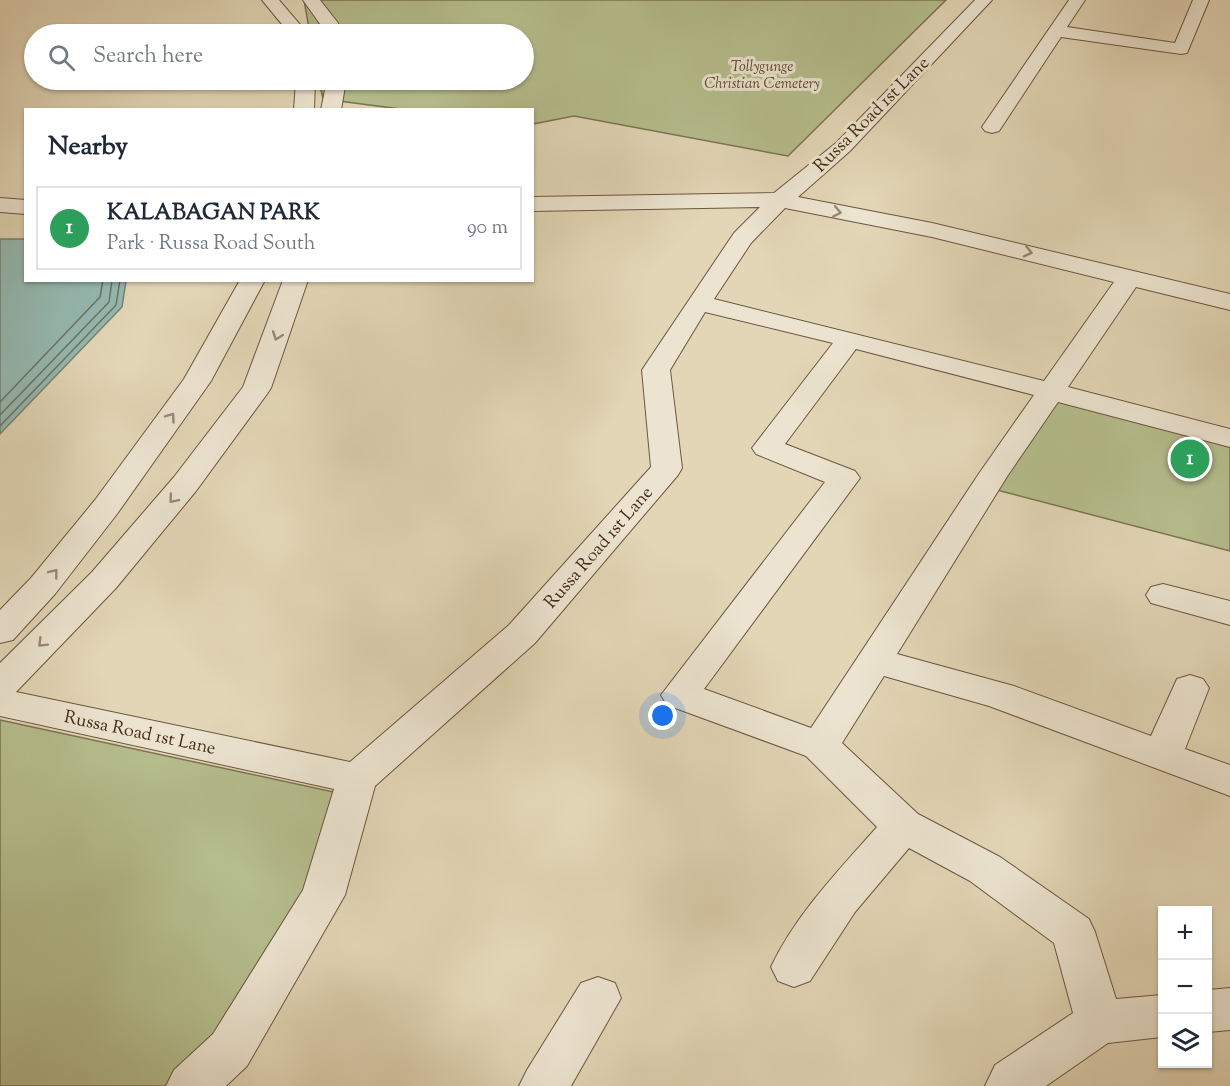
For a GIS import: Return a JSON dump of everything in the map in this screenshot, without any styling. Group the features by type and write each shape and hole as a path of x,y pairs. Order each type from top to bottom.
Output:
{"street":[{"path":"270,0 290,24"},
{"path":"311,0 330,24"},
{"name":"Russa Road 1st Lane","path":"0,702 357,779 522,634 667,468 656,370 742,238 780,200 843,147 984,0"},
{"path":"992,127 1054,31 1077,0"},
{"path":"1054,31 1181,49 1201,0"},
{"path":"304,108 305,90"},
{"path":"331,108 334,90"},
{"path":"534,204 780,200 932,230 1230,302"},
{"path":"0,206 24,207"},
{"path":"820,746 873,660 1049,391 1130,277"},
{"path":"0,631 50,577 106,507 197,381 252,282"},
{"path":"0,685 104,580 185,484 257,388 295,282"},
{"path":"698,303 850,339 1230,438"},
{"path":"850,339 767,448 844,478 680,694 820,746 903,826 985,869 1073,932 1099,1022"},
{"path":"1163,595 1230,613"},
{"path":"873,660 1001,696 1230,781"},
{"path":"1163,756 1190,688"},
{"path":"191,1086 230,1050 323,895 357,779"},
{"path":"794,967 840,898 903,826"},
{"path":"544,1086 598,998"},
{"path":"1212,1011 1230,1009"},
{"path":"1010,1086 1012,1081 1099,1022 1158,1016"}],"green space":[{"name":"Tollygunge Christian Cemetery","path":"304,0 946,0 788,156 574,116 534,124 534,108 393,108 323,99 321,90 534,90 534,24 308,24"},
{"path":"1058,398 1230,443 1230,551 997,490"},
{"path":"0,720 343,794 302,899 223,1043 176,1086 0,1086"}],"water":[{"path":"0,239 24,239 24,282 126,282 122,307 0,434"}],"place":[{"name":"KALABAGAN PARK","path":"1190,459"}]}
